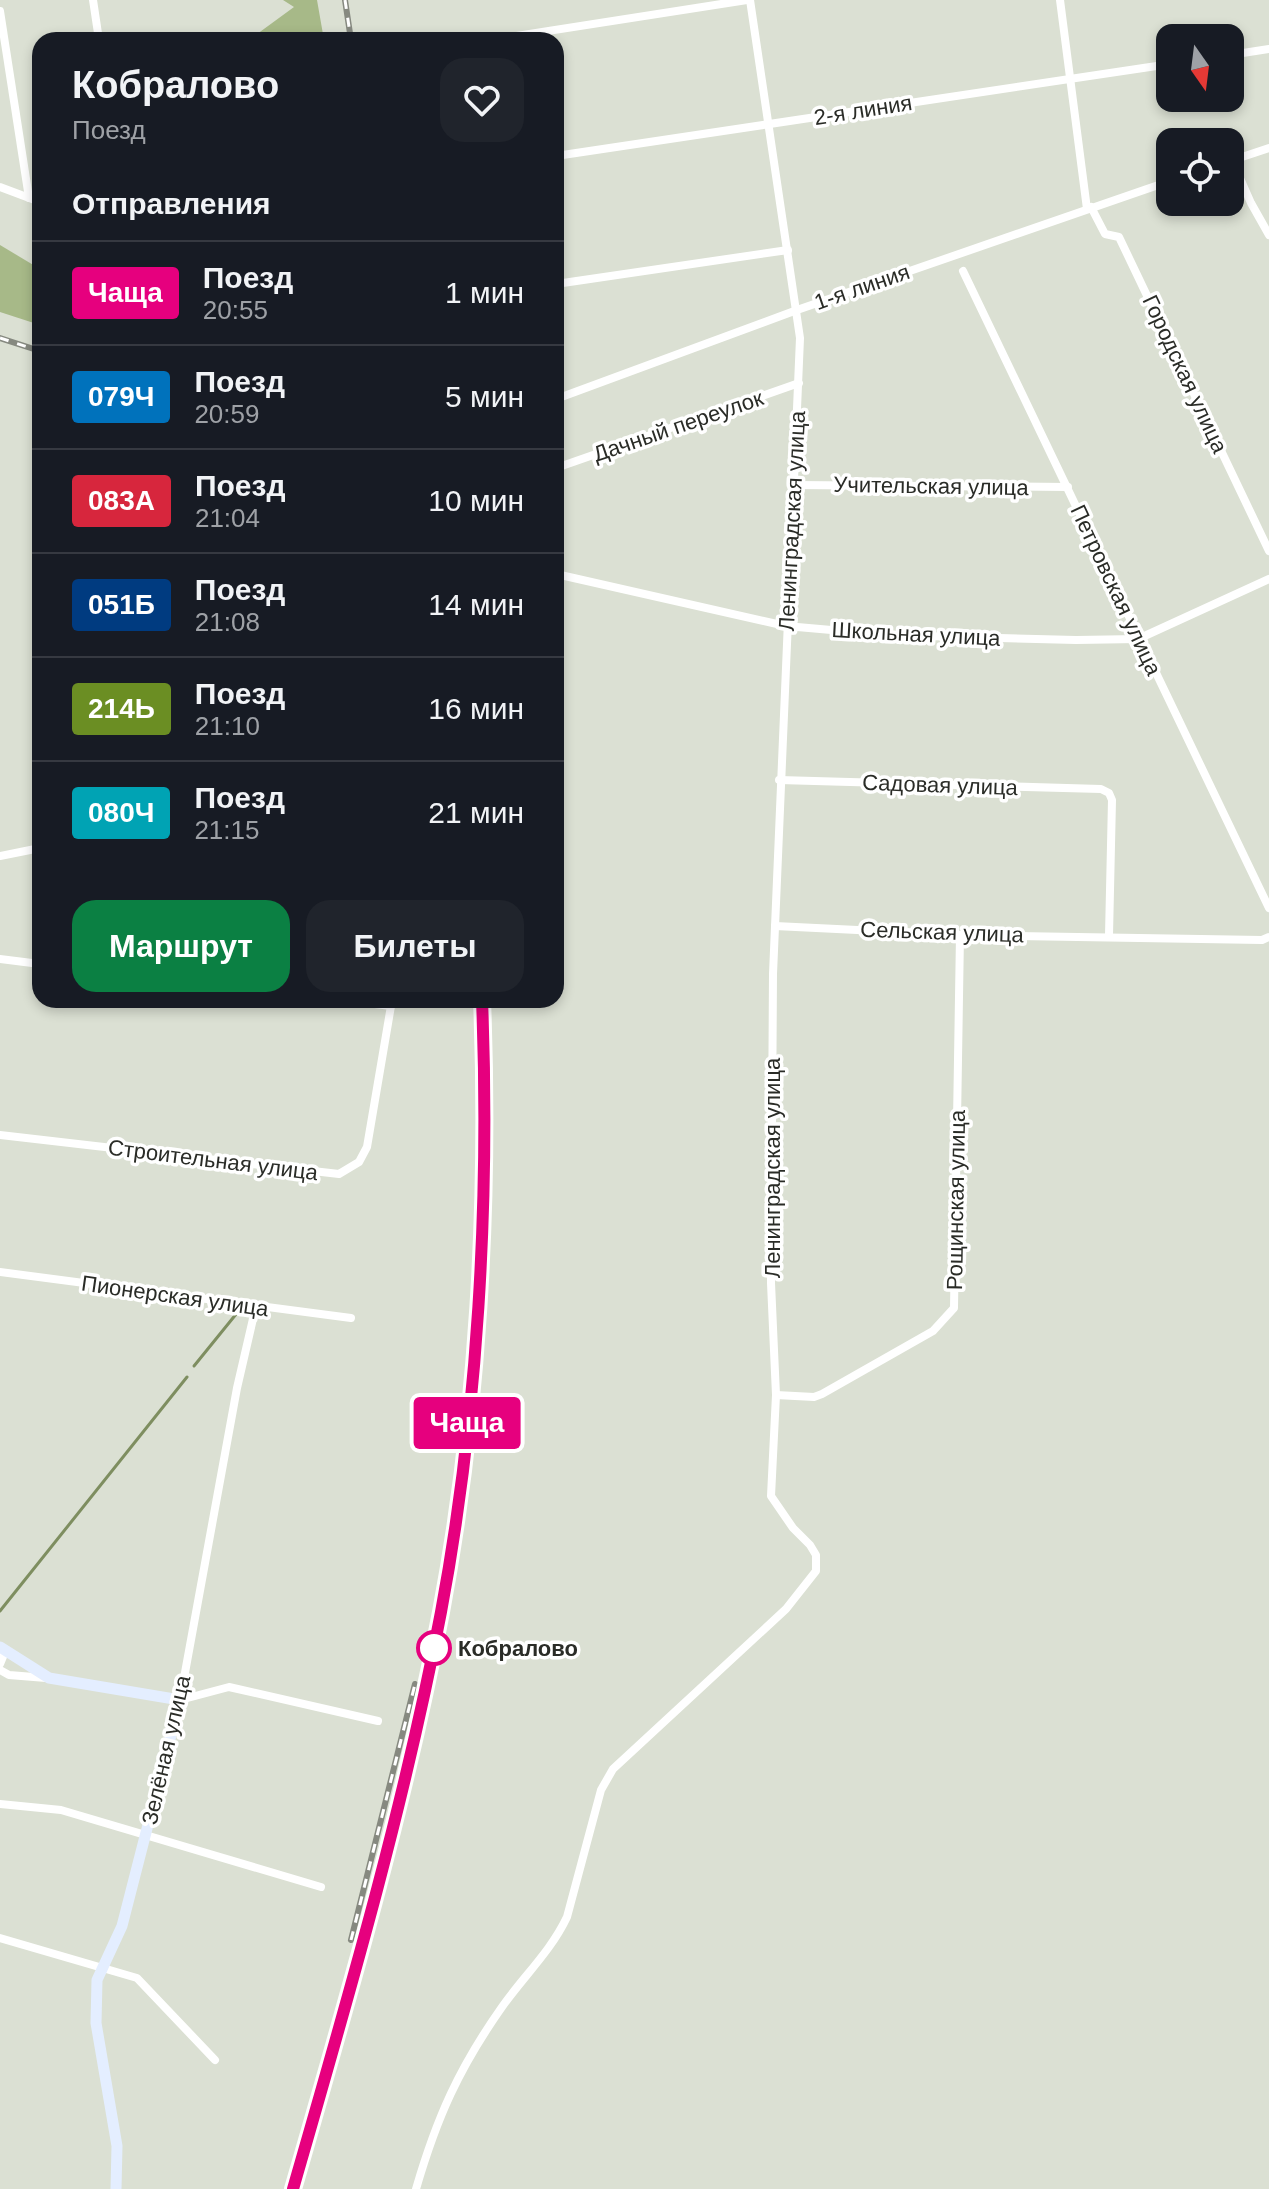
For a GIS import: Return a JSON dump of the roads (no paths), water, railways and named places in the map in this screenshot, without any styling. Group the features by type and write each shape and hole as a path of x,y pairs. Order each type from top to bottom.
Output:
{"street":[{"path":"93,0 98,32"},
{"path":"542,32 749,0"},
{"name":"Ленинградская улица","path":"416,2189 433,2130 470,2054 563,1925 606,1780 632,1749 786,1609 816,1571 816,1555 810,1545 793,1528 771,1496 776,1395 771,1283 775,926 779,780 799,383 797,310 749,0"},
{"path":"1060,0 1089,208"},
{"path":"0,11 29,198"},
{"path":"1244,53 1269,49"},
{"name":"2-я линия","path":"564,155 1156,66"},
{"path":"1244,157 1269,148"},
{"name":"1-я линия","path":"564,396 797,310 1156,186"},
{"path":"1244,186 1269,235"},
{"path":"0,187 32,199"},
{"name":"Городская улица","path":"1089,208 1105,234 1119,237 1269,551"},
{"path":"564,283 788,250"},
{"name":"Петровская улица","path":"963,271 1269,908"},
{"name":"Дачный переулок","path":"564,465 799,383"},
{"name":"Учительская улица","path":"794,485 1068,487"},
{"name":"Школьная улица","path":"564,576 786,626 948,638 1138,639 1269,579"},
{"name":"Садовая улица","path":"779,780 1105,791 1112,800 1109,935"},
{"path":"0,856 32,850"},
{"name":"Сельская улица","path":"775,926 960,935 1109,935 1262,940 1269,937"},
{"name":"Рощинская улица","path":"776,1395 814,1397 822,1394 933,1331 954,1308 960,935"},
{"path":"0,959 32,963"},
{"name":"Строительная улица","path":"0,1135 339,1174 359,1162 367,1147 390,1008"},
{"name":"Пионерская улица","path":"0,1272 351,1318"},
{"name":"Зелёная улица","path":"116,2189 117,2146 96,2023 97,1980 122,1926 180,1700 237,1388 256,1306"},
{"path":"49,1678 3,1649 0,1667 9,1675 49,1678 180,1700 229,1687 378,1721"},
{"path":"0,1804 61,1810 321,1887"},
{"path":"0,1938 137,1978 215,2060"}],"waterway":[{"path":"194,1366 237,1313"},
{"path":"0,1611 187,1377"}],"railway":[{"path":"345,0 350,32"},
{"path":"0,338 32,348"},
{"path":"293,2189 354,1974 410,1758 454,1537 465,1461 479,1307 484,1153 482,1008"},
{"path":"351,1940 415,1684"}],"train":[{"name":"Чаща","path":"293,2189 411,1759 442,1609 461,1488 477,1307 485,1167 482,1008"}],"place":[{"name":"Кобралово","path":"434,1648"}]}
